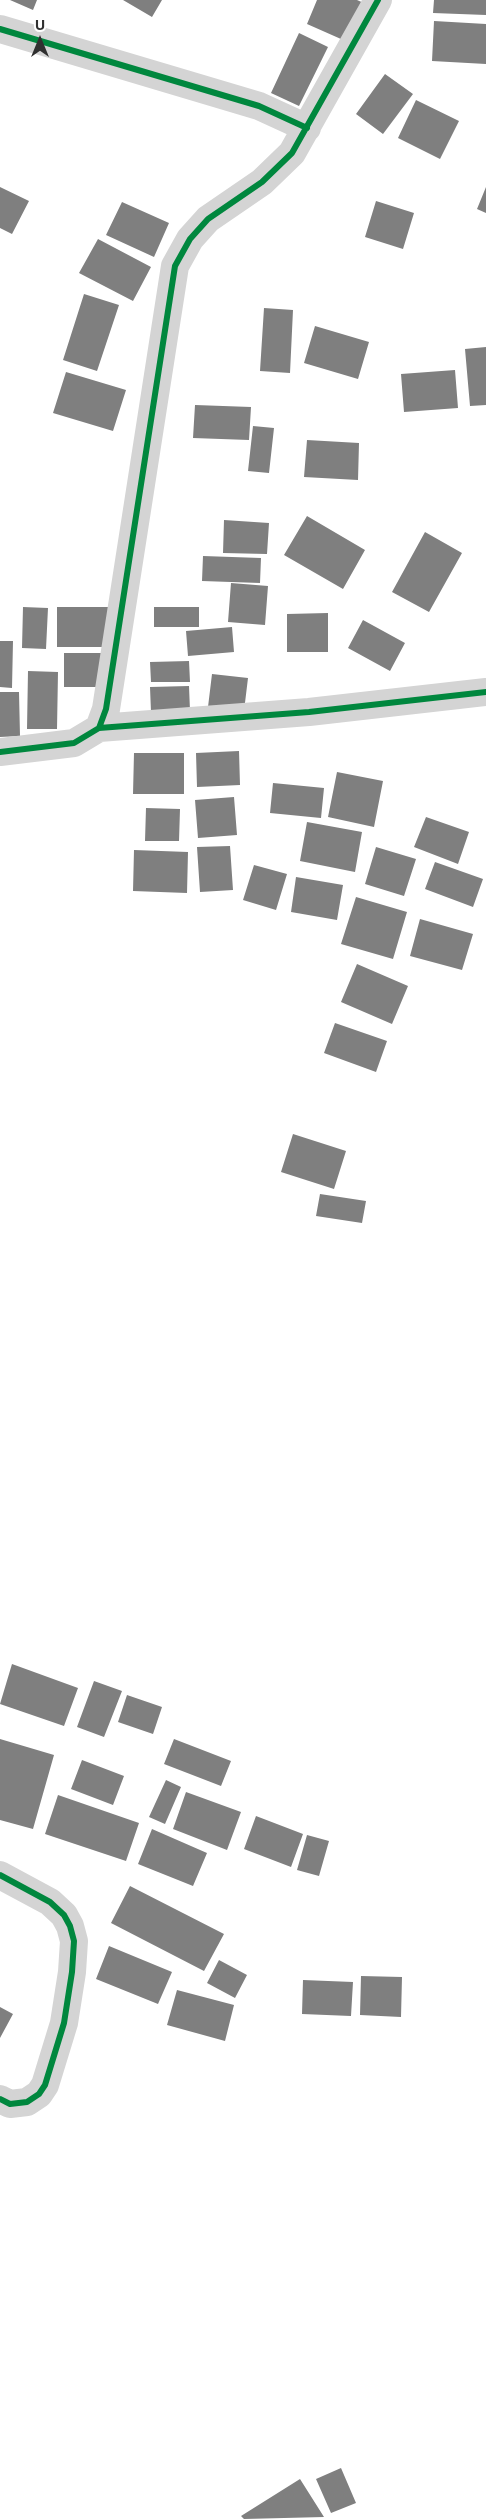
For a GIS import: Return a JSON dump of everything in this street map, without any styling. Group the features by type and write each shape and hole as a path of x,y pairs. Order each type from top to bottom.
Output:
{"street":[{"path":"99,728 106,709 175,266 190,239 208,219 262,182 292,153 378,0"},
{"path":"0,29 259,106 307,128"},
{"path":"0,752 74,743 99,728 308,712 486,692"},
{"path":"0,1875 50,1902 64,1915 70,1926 74,1941 72,1972 64,2023 45,2085 39,2094 27,2102 10,2104 0,2099"}],"building":[{"path":"10,0 37,0 33,10"},
{"path":"123,0 162,0 152,17"},
{"path":"317,0 357,0 366,4 350,43 307,24"},
{"path":"434,0 486,0 486,15 433,13"},
{"path":"434,21 486,24 486,64 432,61"},
{"path":"299,33 328,47 299,106 271,93"},
{"path":"385,74 413,94 383,134 356,114"},
{"path":"416,100 459,121 440,159 398,138"},
{"path":"0,187 29,201 12,234 0,228"},
{"path":"486,187 486,213 477,209"},
{"path":"376,201 414,213 403,249 365,237"},
{"path":"122,202 169,223 154,257 106,235"},
{"path":"98,239 151,267 133,301 79,273"},
{"path":"84,294 119,305 97,371 63,360"},
{"path":"264,308 293,310 290,373 260,371"},
{"path":"315,326 369,342 358,379 304,363"},
{"path":"486,347 486,405 470,406 465,349"},
{"path":"455,370 458,408 404,412 401,374"},
{"path":"66,372 126,390 113,431 53,413"},
{"path":"195,405 251,407 249,440 193,438"},
{"path":"253,426 274,428 269,473 248,471"},
{"path":"307,440 359,443 358,480 304,477"},
{"path":"307,516 365,550 343,589 284,555"},
{"path":"224,520 269,523 267,554 223,553"},
{"path":"425,532 462,553 429,612 392,592"},
{"path":"203,556 261,558 260,583 202,581"},
{"path":"231,583 268,586 265,625 228,622"},
{"path":"23,607 48,608 46,649 22,648"},
{"path":"57,607 108,607 108,647 57,647"},
{"path":"154,607 199,607 199,627 154,627"},
{"path":"328,613 328,652 287,652 287,614"},
{"path":"363,620 405,643 390,671 348,648"},
{"path":"232,627 234,652 188,656 186,631"},
{"path":"0,641 13,641 12,688 0,687"},
{"path":"64,653 103,653 103,687 64,687"},
{"path":"189,661 190,682 151,682 150,662"},
{"path":"28,671 58,672 57,729 27,729"},
{"path":"212,674 248,678 244,711 208,707"},
{"path":"189,686 190,711 151,712 150,687"},
{"path":"0,692 19,692 20,736 0,737"},
{"path":"239,751 240,785 197,787 196,753"},
{"path":"134,753 184,753 184,794 133,794"},
{"path":"337,772 383,781 374,827 328,817"},
{"path":"273,783 324,788 321,818 270,813"},
{"path":"234,797 237,835 198,838 195,800"},
{"path":"146,808 180,809 179,841 145,841"},
{"path":"426,817 469,832 458,864 414,847"},
{"path":"307,822 362,832 355,872 300,861"},
{"path":"230,846 233,890 200,892 197,847"},
{"path":"376,847 416,859 404,896 365,884"},
{"path":"134,850 188,852 187,893 133,891"},
{"path":"435,862 483,879 473,907 425,889"},
{"path":"254,865 287,874 276,910 243,900"},
{"path":"296,877 343,885 337,920 291,912"},
{"path":"356,897 407,912 393,959 341,944"},
{"path":"420,919 473,934 462,970 410,956"},
{"path":"357,964 408,986 392,1024 341,1002"},
{"path":"335,1023 387,1041 376,1072 324,1053"},
{"path":"293,1134 346,1151 334,1189 281,1172"},
{"path":"320,1194 366,1201 362,1223 316,1216"},
{"path":"12,1664 78,1688 64,1726 0,1704"},
{"path":"94,1681 122,1691 104,1737 77,1727"},
{"path":"127,1695 162,1707 153,1734 118,1722"},
{"path":"0,1739 54,1755 33,1829 0,1820"},
{"path":"174,1739 231,1761 221,1786 164,1764"},
{"path":"82,1760 124,1776 113,1805 71,1789"},
{"path":"166,1780 181,1787 165,1824 149,1817"},
{"path":"186,1792 241,1812 227,1850 173,1829"},
{"path":"58,1795 139,1823 126,1861 45,1834"},
{"path":"256,1816 303,1834 291,1867 244,1849"},
{"path":"152,1829 207,1853 193,1886 138,1864"},
{"path":"307,1835 329,1841 319,1876 297,1870"},
{"path":"130,1886 224,1934 204,1971 111,1923"},
{"path":"109,1946 172,1972 158,2004 96,1979"},
{"path":"219,1960 247,1975 235,1998 207,1983"},
{"path":"361,1976 402,1977 401,2017 360,2015"},
{"path":"303,1980 353,1982 351,2016 302,2014"},
{"path":"177,1990 234,2005 225,2041 167,2025"},
{"path":"0,2007 13,2014 0,2038"},
{"path":"341,2468 356,2503 331,2513 316,2479"},
{"path":"300,2479 324,2517 244,2519 241,2516"}],"cycle path":[{"path":"0,752 74,743 99,728 106,709 175,266 190,239 208,219 262,182 292,153 378,0"},
{"path":"0,29 259,106 307,128"},
{"path":"99,728 309,712 486,692"},
{"path":"0,1875 50,1902 64,1915 70,1926 74,1941 72,1972 64,2023 45,2085 39,2094 27,2102 10,2104 0,2099"}]}
